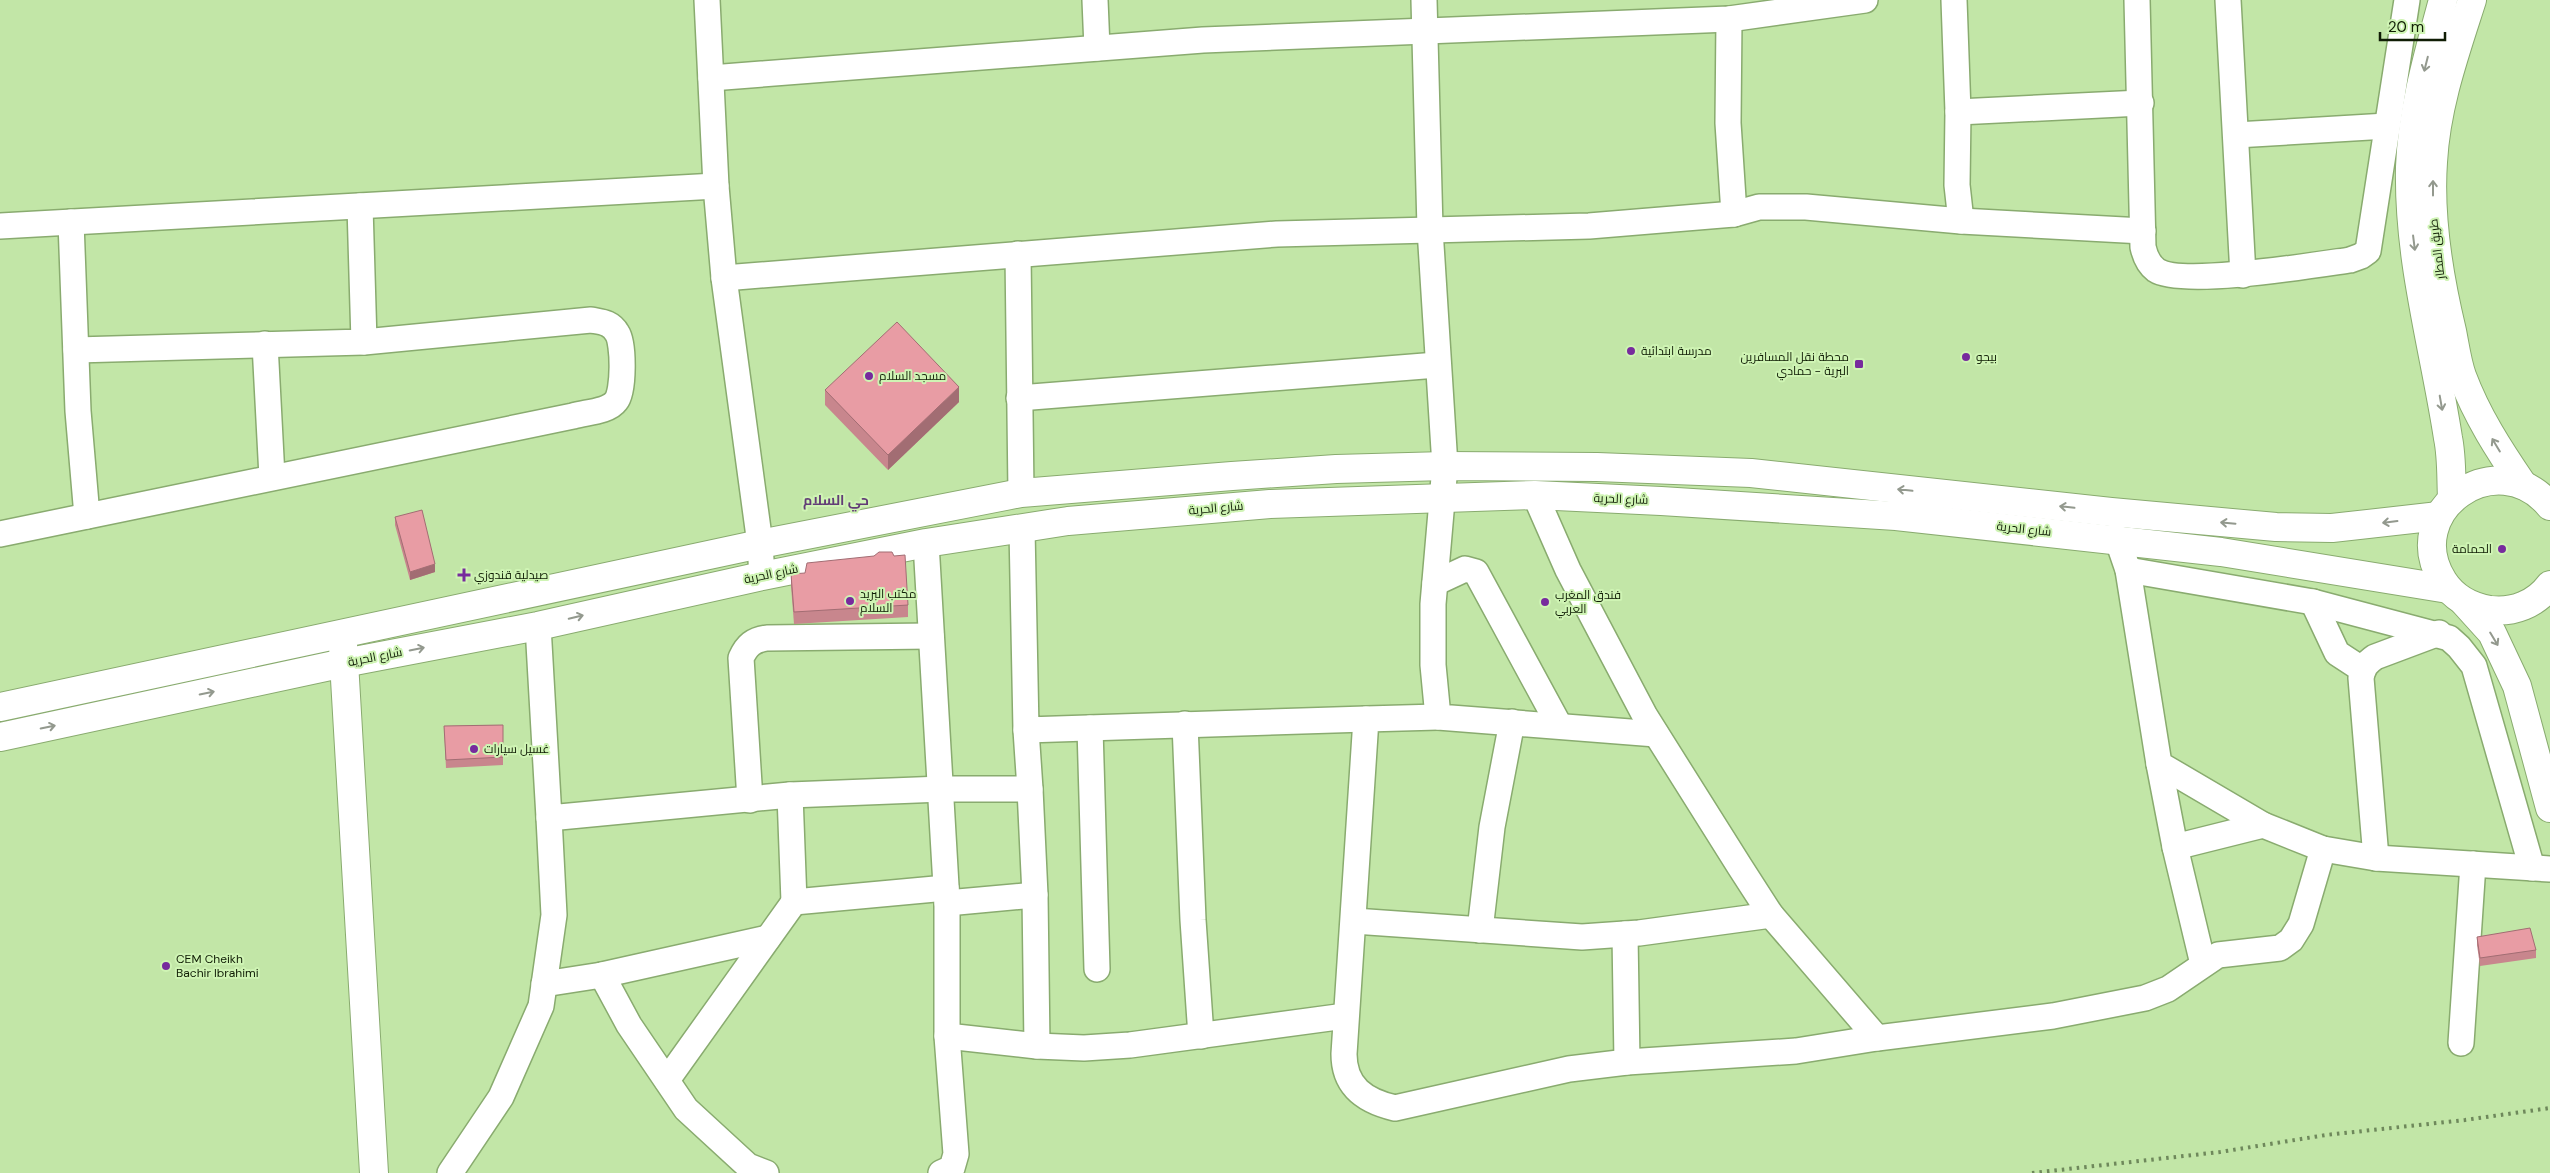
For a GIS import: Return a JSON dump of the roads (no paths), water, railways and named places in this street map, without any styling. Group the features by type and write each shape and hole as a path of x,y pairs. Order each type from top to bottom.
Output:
{"main road":[{"name":"طريق المطار","path":"2442,0 2412,127 2410,169 2412,230 2421,305 2449,438 2445,507 2433,534 2433,554 2438,572 2456,595 2492,633 2517,686 2550,808"},
{"name":"طريق المطار","path":"2471,0 2451,64 2438,124 2433,162 2433,212 2442,289 2462,374 2483,423 2523,485"},
{"path":"0,707 760,544 1021,493 1242,475 1445,466 1597,467 1751,474 2111,512 2276,527 2342,527 2445,507 2468,487 2486,481 2505,480 2523,485 2540,495 2550,506"},
{"name":"شارع الحرية","path":"0,737 344,663 538,626 762,576 926,543 1068,521 1270,504 1442,500 1535,495 1896,516 2117,538 2221,552 2456,595 2479,608 2497,611 2514,609 2544,598"},
{"path":"343,634 374,1173"}],"street":[{"path":"707,0 716,186 724,278 760,544 762,576"},
{"path":"1095,0 1097,48"},
{"path":"1424,0 1430,229 1437,365 1445,466 1435,583 1433,665 1438,717"},
{"path":"711,78 1097,48 1270,37 1729,19 1865,0"},
{"path":"1954,0 1958,112 1957,186 1961,221"},
{"path":"2136,0 2141,103 2143,231 2146,258 2155,269 2164,274 2244,275 2350,260 2368,251 2407,0"},
{"path":"2228,0 2244,275"},
{"path":"1729,19 1728,123 1734,214"},
{"path":"1958,112 2141,103"},
{"path":"2236,135 2387,126"},
{"path":"0,226 716,186"},
{"path":"360,206 364,342"},
{"path":"724,278 1277,234 1590,226 1734,214 1759,207 1806,207 1961,221 2143,231"},
{"path":"71,222 78,412 87,516"},
{"path":"1018,254 1021,493"},
{"path":"0,534 610,407 620,396 621,350 618,333 607,323 590,320 364,342 76,350"},
{"path":"265,344 272,477"},
{"path":"1019,398 1437,365"},
{"path":"1535,495 1568,570 1656,734 1771,915 1877,1038"},
{"path":"1022,529 1026,730 1035,895 1038,1046"},
{"path":"2117,538 2128,570 2159,764 2175,847 2203,964"},
{"path":"926,543 942,789 947,896 947,1036 956,1154 952,1168 941,1173"},
{"path":"1435,583 1465,569 1476,572 1560,725"},
{"path":"2128,570 2314,602 2439,633 2449,638 2460,647 2474,666 2541,868 2376,858 2323,849 2263,825 2159,764"},
{"path":"2314,602 2337,653 2363,670"},
{"path":"450,1173 501,1098 541,1006 554,915 538,626"},
{"path":"2376,858 2361,678 2363,670 2367,662 2374,657 2439,633"},
{"path":"750,800 742,658 746,648 752,642 767,638 931,636"},
{"path":"1026,730 1438,717 1560,725 1656,734"},
{"path":"1366,719 1354,921 1345,1016 1344,1069 1351,1083 1361,1094 1376,1104 1395,1108 1569,1069 1627,1062 1796,1051 1877,1038 2053,1016 2145,998 2168,989 2218,955 2280,948 2291,940 2301,924 2323,849"},
{"path":"1480,930 1492,828 1512,722"},
{"path":"1185,724 1193,920 1201,1036"},
{"path":"1090,728 1097,968"},
{"path":"549,818 790,795 942,789 1030,789"},
{"path":"666,1080 794,902 790,795"},
{"path":"2175,847 2263,825"},
{"path":"2461,1043 2472,864"},
{"path":"794,902 947,896 1035,895"},
{"path":"1354,921 1582,937 1625,934 1771,915"},
{"path":"1625,934 1627,1062"},
{"path":"544,984 602,975 768,938"},
{"path":"602,975 629,1025 686,1108 748,1166 766,1173"},
{"path":"947,1036 1038,1046 1084,1048 1201,1036 1345,1016"}],"railway":[{"path":"2032,1173 2220,1152 2326,1135 2465,1120 2550,1108"}],"place":[{"name":"مدرسة ابتدائية","path":"1631,351"},
{"name":"بيجو","path":"1966,357"},
{"name":"محطة نقل المسافرين البرية - حمادي","path":"1859,364"},
{"name":"مسجد السلام","path":"869,376"},
{"name":"الحمامة","path":"2502,549"},
{"name":"صيدلية قندوزي","path":"464,575"},
{"name":"مكتب البريد السلام","path":"850,601"},
{"name":"فندق المغرب العربي","path":"1545,602"},
{"name":"غسيل سيارات","path":"474,749"},
{"name":"CEM Cheikh Bachir Ibrahimi","path":"166,966"}],"district":[{"name":"حي السلام","path":"836,500"}]}
